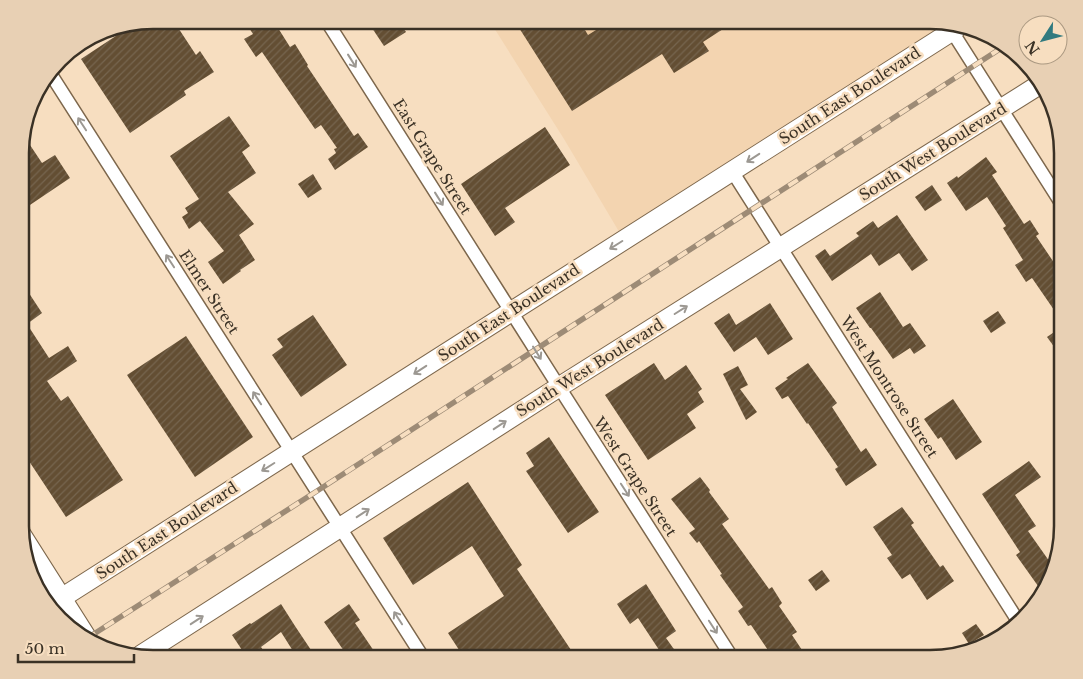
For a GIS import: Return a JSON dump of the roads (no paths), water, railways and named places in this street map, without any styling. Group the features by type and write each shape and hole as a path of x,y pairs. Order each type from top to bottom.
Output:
{"main road":[{"name":"South East Boulevard","path":"56,603 732,171 948,30"},
{"name":"South West Boulevard","path":"149,650 559,387 1036,87"},
{"path":"34,561 53,599"}],"street":[{"name":"East Grape Street","path":"332,29 511,312"},
{"path":"954,31 1054,192"},
{"name":"Elmer Street","path":"53,79 418,650"},
{"name":"West Montrose Street","path":"732,171 1015,617"},
{"name":"West Grape Street","path":"511,312 727,650"}],"railway":[{"path":"93,634 999,50"}]}
